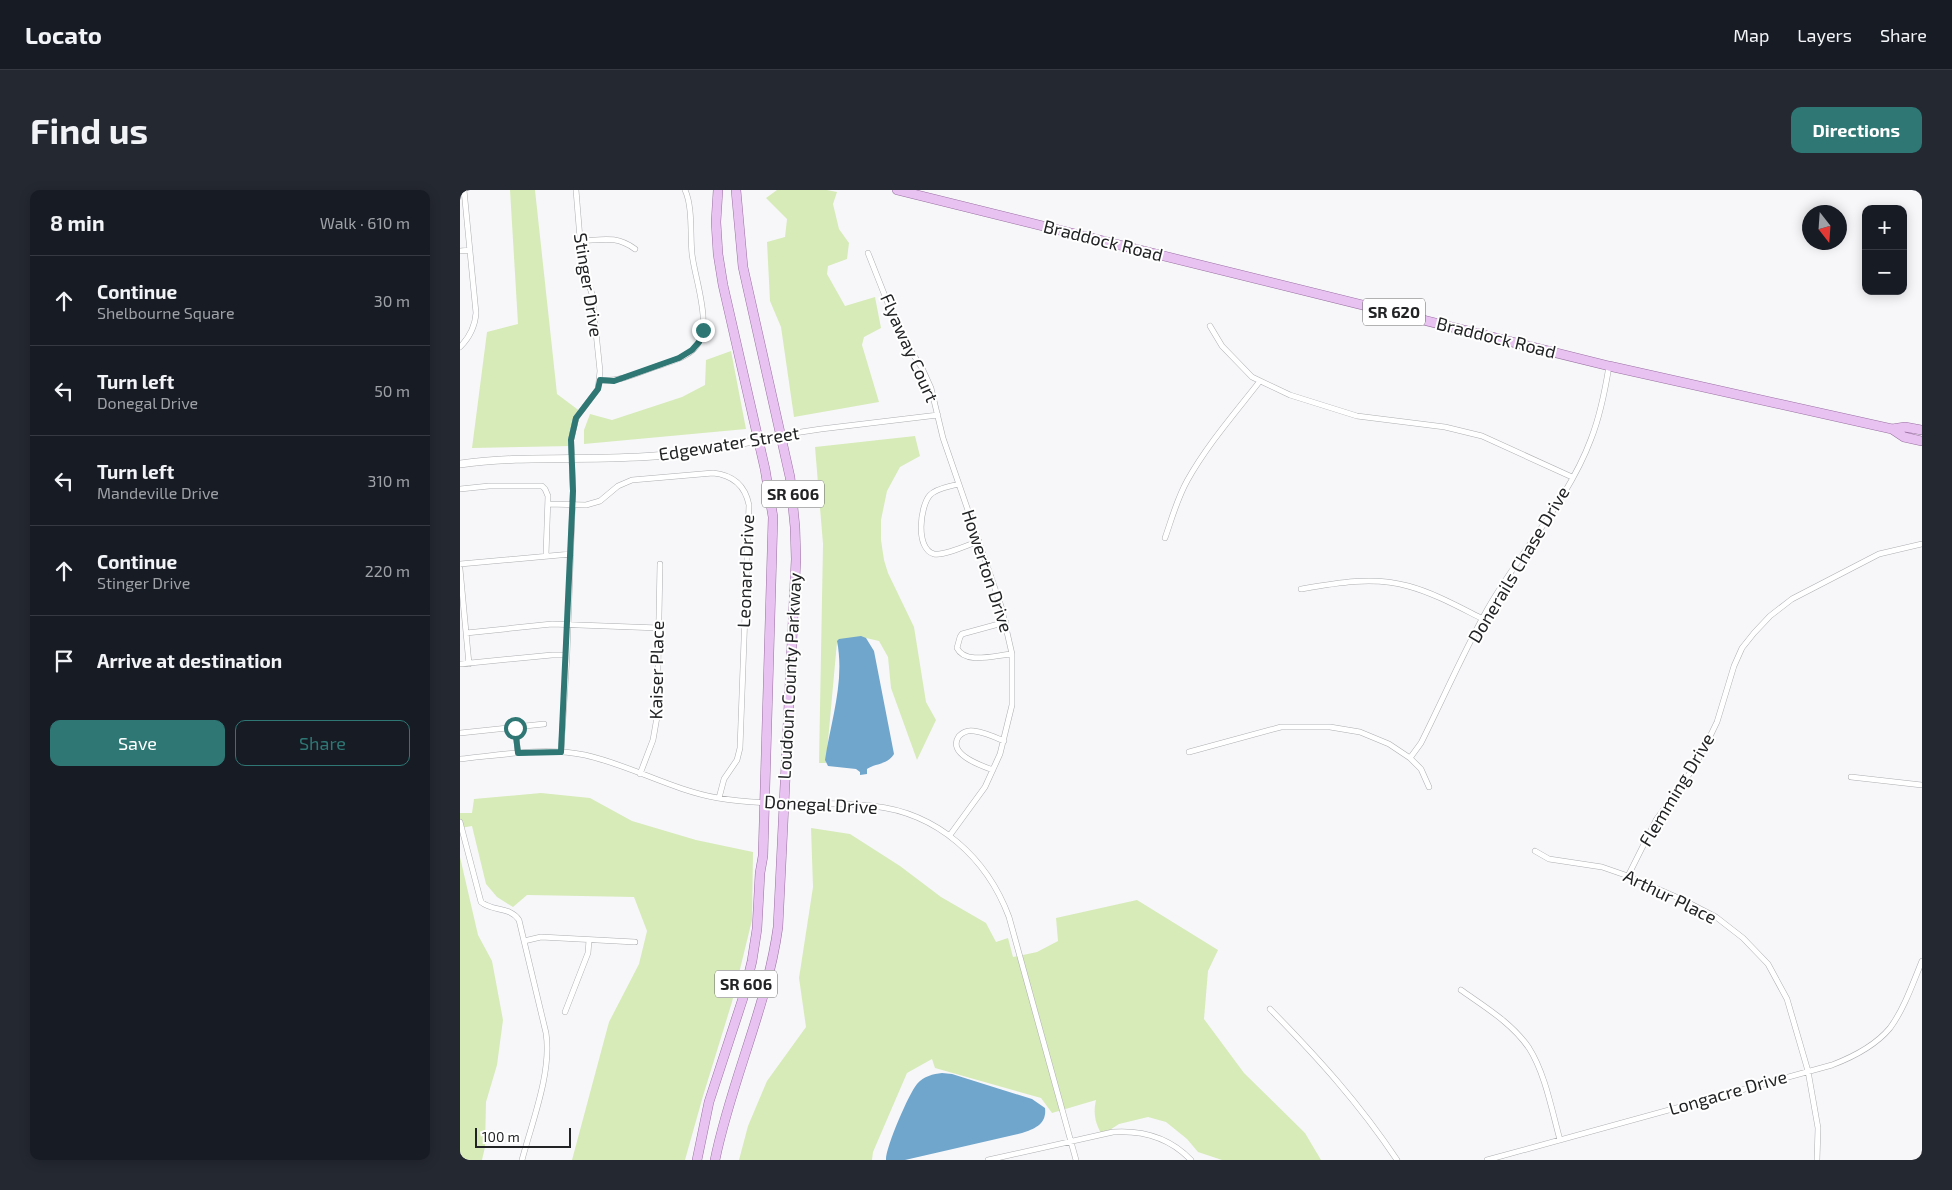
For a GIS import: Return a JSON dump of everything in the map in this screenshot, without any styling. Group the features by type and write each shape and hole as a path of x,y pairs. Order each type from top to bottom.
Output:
{"main road":[{"name":"Loudoun County Parkway","path":"697,1160 709,1102 743,998 757,929 765,803 773,518 772,501 720,261 716,222 718,190"},
{"name":"Loudoun County Parkway","path":"715,1160 728,1106 756,1020 775,952 778,926 796,559 794,496 743,267 736,190"},
{"name":"Braddock Road","path":"898,190 1609,366 1892,429 1905,427 1922,430"},
{"name":"Braddock Road","path":"1892,429 1904,438 1922,441"}],"street":[{"path":"460,347 468,340 475,323 476,313 464,190"},
{"name":"Stinger Drive","path":"576,190 582,263 592,294 600,380"},
{"path":"561,752 571,554 573,458 571,440 573,425 576,418 598,389 600,380 614,381 679,358 692,350 699,342 704,320 693,266 689,200 685,190"},
{"path":"580,241 614,239 624,241 634,248"},
{"path":"460,251 470,250"},
{"name":"Flyaway Court","path":"868,253 900,334 922,368 931,388 938,415"},
{"path":"1210,326 1233,360 1252,378 1290,395 1357,416 1445,427 1482,436 1572,477"},
{"name":"Donerails Chase Drive","path":"1410,758 1418,749 1482,619 1521,556 1553,512 1591,440 1602,404 1609,366"},
{"path":"1165,538 1187,480 1227,423 1260,381"},
{"name":"Edgewater Street","path":"460,464 481,461 653,456 687,453 821,428 938,415"},
{"name":"Howerton Drive","path":"938,415 943,438 958,484 1006,622 1012,654 1012,705 1004,740 993,770 975,803 950,835"},
{"name":"Leonard Drive","path":"548,504 594,504 606,497 618,486 632,480 713,472 721,473 734,479 744,490 748,505 740,748 737,760 724,779 719,798"},
{"path":"958,484 937,491 928,498 923,513 922,544 930,552 940,554 979,541"},
{"path":"460,489 489,486 542,486 548,492 546,555"},
{"name":"Flemming Drive","path":"1628,876 1656,820 1690,773 1703,751 1717,722 1734,666 1742,648 1754,633 1770,616 1792,599 1878,554 1922,544"},
{"path":"460,564 571,554"},
{"name":"Kaiser Place","path":"640,774 656,729 660,564"},
{"path":"460,569 469,664"},
{"path":"1300,589 1348,581 1381,582 1408,586 1482,619"},
{"path":"1006,622 962,634 957,648 962,655 971,658 1012,654"},
{"path":"466,633 552,624 659,628"},
{"path":"460,664 567,655"},
{"path":"460,733 544,724"},
{"path":"1189,752 1281,727 1330,728 1360,732 1389,744 1410,758 1421,769 1428,788"},
{"path":"515,728 518,753"},
{"path":"993,770 963,757 957,746 958,738 963,733 972,731 1004,740"},
{"name":"Donegal Drive","path":"460,759 518,753 561,752 600,759 685,790 719,798 765,803 858,805 891,809 923,820 950,835 968,850 984,869 1003,900 1076,1160"},
{"path":"1851,777 1922,784"},
{"path":"460,822 478,897 485,905 507,910 516,916 546,1032 548,1056 522,1160"},
{"name":"Arthur Place","path":"1535,851 1549,859 1596,865 1628,876 1683,900 1716,917 1743,938 1768,964 1787,999 1808,1071 1818,1128 1817,1160"},
{"path":"524,941 540,937 635,942"},
{"path":"565,1012 588,953 589,940"},
{"name":"Longacre Drive","path":"1487,1160 1832,1066 1854,1056 1890,1028 1904,1003 1922,961"},
{"path":"1461,990 1499,1016 1529,1048 1540,1073 1560,1140"},
{"path":"1270,1009 1321,1061 1347,1091 1398,1160"},
{"path":"988,1160 1113,1132 1137,1132 1167,1141 1191,1160"}],"green space":[{"path":"510,190 535,190 557,394 581,412 572,446 472,448 487,332 518,324"},
{"path":"777,190 827,190 837,192 833,204 839,229 849,243 847,259 828,266 827,274 845,306 875,297 881,328 864,337 862,345 879,402 794,417 781,327 770,301 767,242 785,237 787,219 766,198"},
{"path":"731,351 746,429 584,444 584,430 590,414 612,420 682,397 705,385 706,360"},
{"path":"915,436 920,456 900,467 887,491 881,520 881,540 888,573 914,627 926,702 936,720 917,760 891,688 888,657 879,641 866,638 837,642 826,763 819,763 823,544 815,447"},
{"path":"541,793 590,798 632,821 696,840 753,852 752,920 732,1002 685,1160 572,1160 609,1022 639,964 647,931 634,897 527,895 513,907 497,897 486,884 472,826 460,828 460,813 472,813 474,799"},
{"path":"811,828 850,834 900,866 941,897 986,923 996,942 1008,938 1013,957 1037,952 1058,941 1056,918 1137,900 1218,950 1208,971 1204,1019 1244,1073 1305,1133 1321,1160 1222,1160 1198,1152 1187,1139 1166,1122 1148,1117 1119,1124 1102,1135 1095,1118 1096,1100 1052,1113 1041,1098 935,1068 932,1059 907,1073 873,1152 872,1160 739,1160 748,1126 767,1081 806,1027 799,978 813,887"},
{"path":"460,857 478,935 492,961 503,1020 497,1065 486,1102 485,1147 482,1160 460,1160"}],"water":[{"path":"861,636 866,638 874,651 894,754 885,762 867,769 867,774 860,775 860,772 856,769 828,766 825,760 838,686 839,656 837,641 839,639"},
{"path":"942,1073 952,1074 1032,1099 1045,1108 1044,1118 1036,1128 1022,1133 905,1160 886,1160 893,1133 913,1089 926,1077"}],"route":[{"path":"515,728 518,753 561,752 567,655 573,491 571,440 576,418 598,389 600,380 614,381 679,358 692,350 699,342 703,330"}]}
